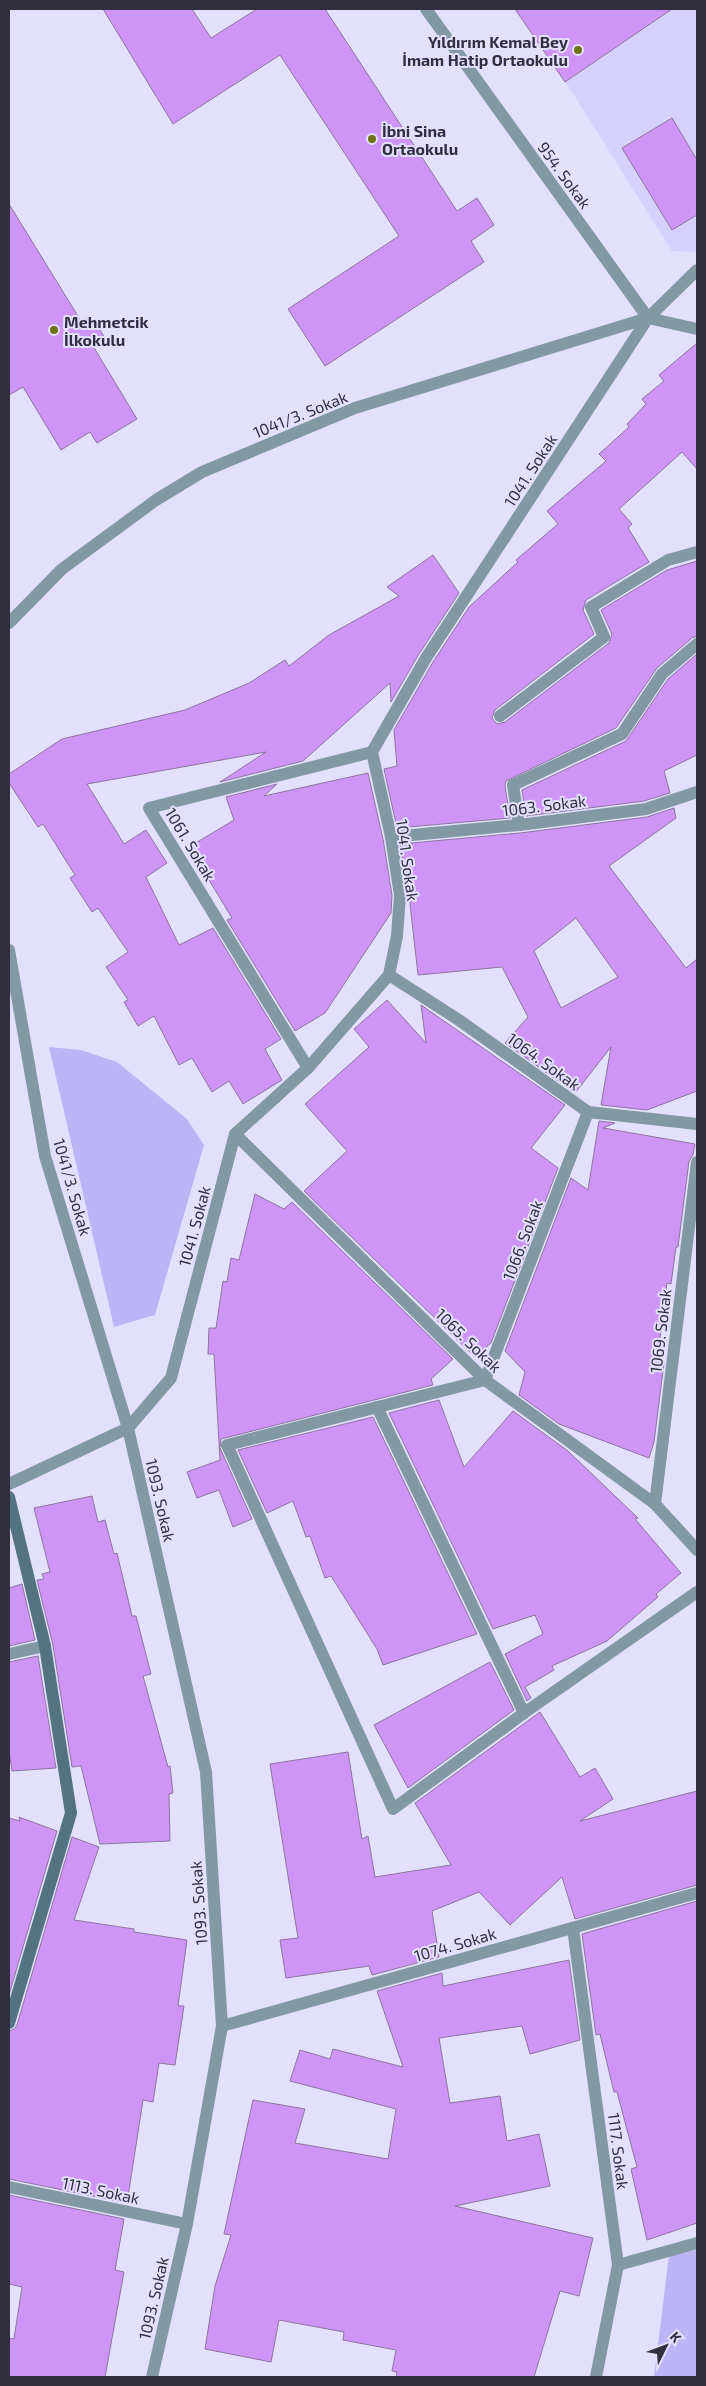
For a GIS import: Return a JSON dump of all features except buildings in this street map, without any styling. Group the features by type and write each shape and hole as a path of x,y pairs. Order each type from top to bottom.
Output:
{"main road":[{"path":"9,1497 45,1646 71,1813 9,2023"}],"street":[{"name":"954. Sokak","path":"426,9 648,318"},
{"name":"1041. Sokak","path":"9,1484 128,1428 171,1378 235,1134 308,1068 389,975 397,936 400,895 391,837 372,752 426,658 648,318 697,270"},
{"path":"648,318 697,330"},
{"name":"1041/3. Sokak","path":"9,623 62,569 156,500 202,472 354,408 648,318"},
{"path":"500,716 604,637 591,607 668,560 697,552"},
{"path":"519,825 513,784 622,734 662,674 697,644"},
{"name":"1061. Sokak","path":"308,1068 149,808 372,752"},
{"name":"1063. Sokak","path":"391,837 519,825 646,809 697,792"},
{"name":"1041/3. Sokak","path":"9,950 45,1156 128,1428"},
{"name":"1064. Sokak","path":"389,975 459,1020 588,1112 697,1124"},
{"name":"1066. Sokak","path":"485,1380 588,1112"},
{"name":"1065. Sokak","path":"235,1134 485,1380 655,1504 697,1550"},
{"name":"1069. Sokak","path":"655,1504 697,1162"},
{"path":"485,1380 227,1446 392,1809 524,1713 697,1592"},
{"path":"377,1407 524,1713"},
{"name":"1093. Sokak","path":"128,1428 206,1772 222,2026 187,2224 152,2377"},
{"path":"9,1654 45,1646"},
{"name":"1074. Sokak","path":"222,2026 697,1893"},
{"name":"1117. Sokak","path":"573,1928 618,2265 596,2377"},
{"name":"1113. Sokak","path":"9,2187 187,2224"},
{"path":"618,2265 697,2243"}],"shaded area":[{"path":"515,9 697,9 696,252 672,251 572,92"},
{"path":"49,1047 81,1050 117,1062 187,1119 204,1145 155,1315 114,1327"},
{"path":"697,2250 697,2377 654,2377 669,2255"}],"place":[{"name":"Yıldırım Kemal Bey İmam Hatip Ortaokulu","path":"578,50"},
{"name":"İbni Sina Ortaokulu","path":"372,139"},
{"name":"Mehmetcik İlkokulu","path":"54,330"}]}
